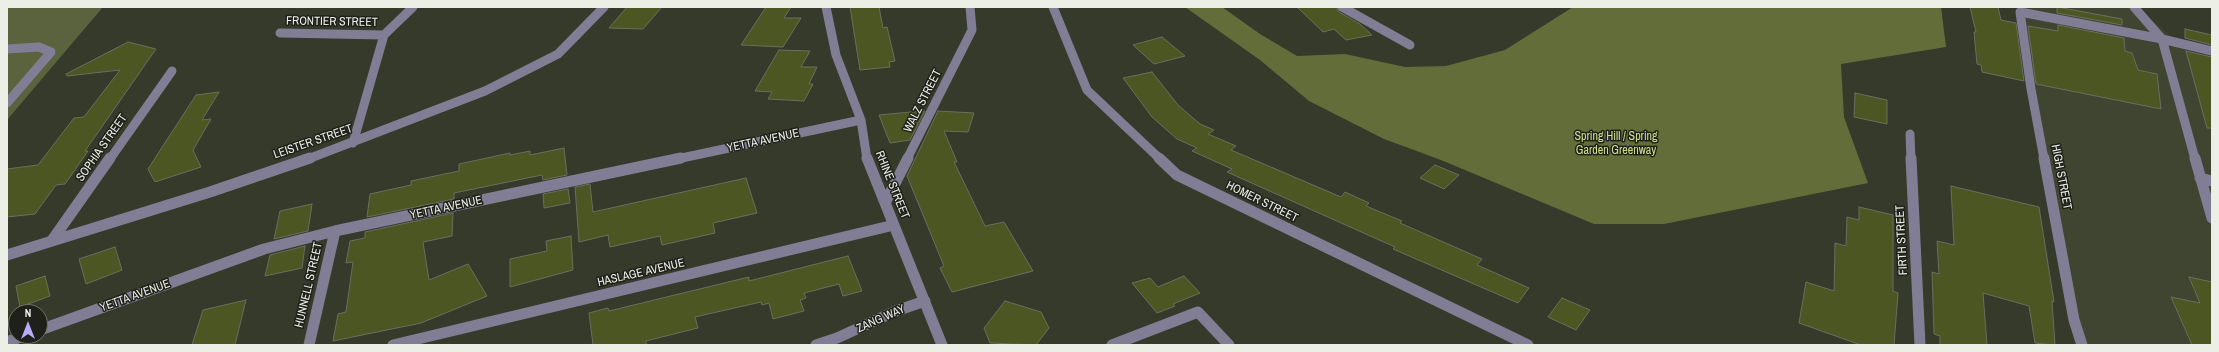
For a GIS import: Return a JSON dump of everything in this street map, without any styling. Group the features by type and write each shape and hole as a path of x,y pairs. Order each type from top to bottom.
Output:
{"street":[{"path":"353,143 384,35 413,7"},
{"name":"LEISTER STREET","path":"7,255 210,192 353,143 485,91 558,54 604,7"},
{"name":"RHINE STREET","path":"826,7 836,55 861,120 865,153 942,345"},
{"name":"WALZ STREET","path":"885,203 972,30 970,7"},
{"name":"HOMER STREET","path":"1053,7 1087,90 1177,175 1528,345"},
{"path":"1342,7 1410,45"},
{"path":"2134,7 2162,39 2212,218"},
{"name":"HIGH STREET","path":"2082,345 2074,320 2031,89 2020,12 2162,39"},
{"name":"FRONTIER STREET","path":"280,33 384,35"},
{"path":"2162,39 2212,51"},
{"path":"7,49 39,47 51,52 7,103"},
{"name":"SOPHIA STREET","path":"53,240 172,71"},
{"name":"YETTA AVENUE","path":"48,327 264,249 335,231 861,120"},
{"name":"FIRTH STREET","path":"1910,134 1920,345"},
{"path":"2200,178 2212,181"},
{"name":"HASLAGE AVENUE","path":"393,345 894,225"},
{"name":"HUNNELL STREET","path":"309,345 335,231"},
{"name":"ZANG WAY","path":"816,345 838,338 896,311 925,301"},
{"path":"1112,345 1198,312 1228,345"}],"shaded area":[{"path":"2022,7 2137,7 2188,52 2212,58 2212,345 2082,345 2020,12"}],"green space":[{"path":"7,7 103,7 7,120"},
{"name":"Spring Hill / Spring Garden Greenway","path":"1185,7 1222,7 1260,34 1297,56 1345,54 1405,67 1446,66 1505,50 1573,7 1941,7 1946,47 1841,64 1844,117 1868,183 1664,224 1594,224 1441,160 1384,139 1309,101 1260,60"}],"building":[{"path":"627,7 662,7 643,29 609,28"},
{"path":"766,7 791,7 784,18 801,18 783,47 741,45"},
{"path":"850,7 879,7 883,28 887,27 895,61 889,62 890,67 860,70"},
{"path":"1297,7 1336,7 1339,12 1360,24 1372,35 1346,40 1334,29 1323,32"},
{"path":"1970,7 1998,7 2001,20 2016,23 2024,81 1982,72 1981,65 1977,64 1974,32 1976,32"},
{"path":"2057,7 2122,19 2122,25 2057,13"},
{"path":"2058,25 2124,38 2125,51 2132,53 2138,70 2157,74 2161,109 2036,84 2028,26 2058,31"},
{"path":"2185,29 2212,35 2212,45 2185,38"},
{"path":"1162,37 1185,56 1154,64 1133,45"},
{"path":"128,42 156,49 85,151 88,151 65,184 56,185 35,214 7,217 7,169 38,165 74,118 84,117 120,70 67,76 66,74"},
{"path":"779,50 810,51 801,67 817,67 809,84 813,84 804,101 768,99 772,92 755,91"},
{"path":"2186,51 2212,57 2212,128 2207,128"},
{"path":"1152,72 1178,105 1200,124 1214,130 1208,134 1236,146 1231,150 1341,197 1345,192 1369,203 1366,206 1402,221 1400,223 1482,259 1477,265 1529,288 1518,303 1393,249 1395,247 1227,172 1232,169 1192,151 1197,148 1177,139 1152,117 1123,78"},
{"path":"219,92 202,120 211,119 193,150 201,167 155,182 148,169 196,95"},
{"path":"1855,93 1887,100 1887,124 1854,117"},
{"path":"925,111 910,140 890,143 879,115"},
{"path":"938,111 974,113 968,132 944,131 957,162 954,162 985,226 1004,222 1033,271 952,292 940,268 944,266 907,176"},
{"path":"564,148 567,175 543,180 542,175 454,193 454,199 367,217 370,194 411,185 411,181 459,171 459,164 510,153 510,155 530,151 530,155"},
{"path":"1435,165 1459,175 1444,189 1420,178"},
{"path":"746,178 757,213 713,223 715,233 662,245 660,236 610,247 608,235 579,242 575,187 590,184 593,212"},
{"path":"1951,186 2039,207 2054,302 2052,301 2055,345 2035,343 2029,306 1983,293 1987,345 1940,345 1940,336 1934,334 1932,272 1939,274 1937,241 1954,245"},
{"path":"568,189 570,203 544,208 543,194"},
{"path":"312,204 308,231 274,239 280,211"},
{"path":"1859,207 1893,215 1893,291 1898,293 1894,345 1861,345 1799,323 1806,282 1834,291 1835,243 1846,246 1847,217 1859,220"},
{"path":"453,213 452,236 423,242 429,280 468,264 487,296 421,323 333,341 338,314 346,312 353,262 346,263 350,241 365,238 365,232"},
{"path":"571,236 573,270 510,287 510,259 547,251 546,241"},
{"path":"305,246 302,268 265,276 270,255"},
{"path":"115,247 122,270 86,284 79,259"},
{"path":"848,256 862,291 843,296 839,284 804,293 806,298 800,300 804,311 773,319 769,303 762,305 761,302 695,317 698,328 646,341 646,345 593,345 589,313 608,308 609,311 749,277 749,281"},
{"path":"45,276 50,296 28,304 19,304 16,286"},
{"path":"1184,276 1200,293 1173,304 1175,306 1157,313 1132,283 1150,278 1158,287"},
{"path":"2189,277 2212,282 2212,345 2192,345 2171,297 2200,303"},
{"path":"1562,298 1590,310 1576,330 1548,317"},
{"path":"246,300 235,345 192,345 203,310"},
{"path":"1005,301 1041,312 1049,328 1036,345 990,343 984,328"}]}
